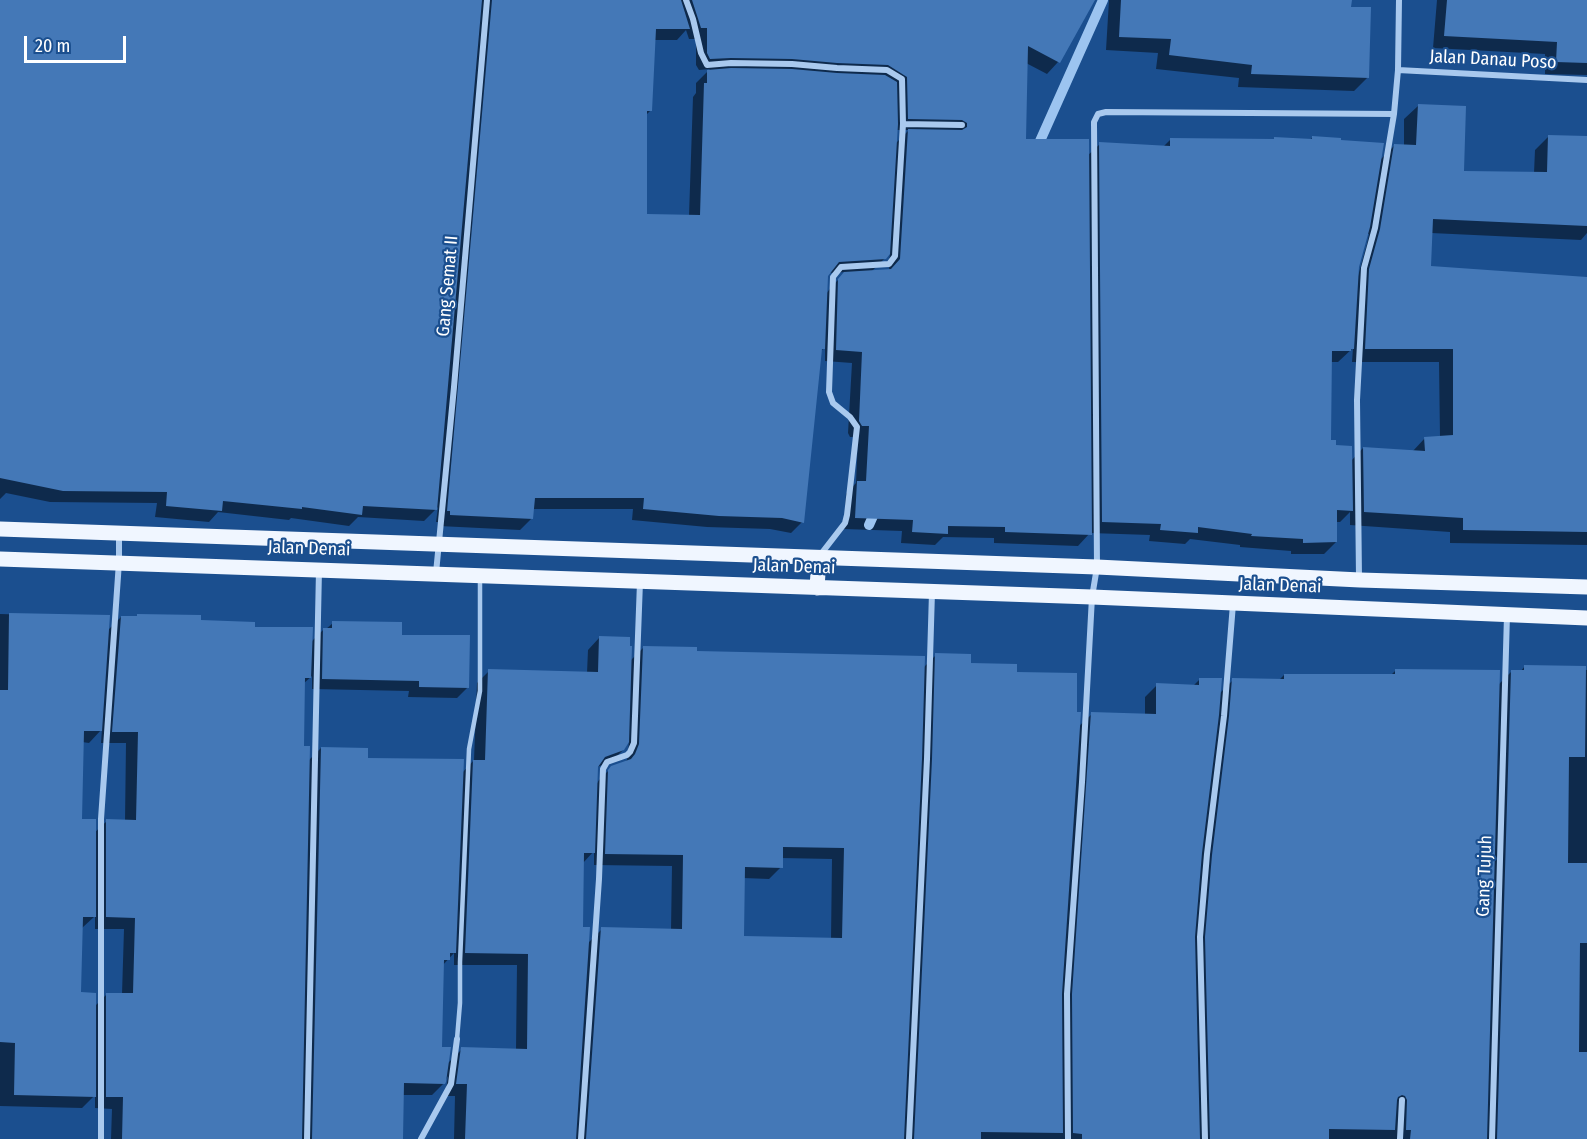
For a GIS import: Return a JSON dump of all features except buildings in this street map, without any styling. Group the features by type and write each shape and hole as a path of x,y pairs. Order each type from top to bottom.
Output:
{"main road":[{"name":"Jalan Denai","path":"0,529 1097,567 1359,580 1587,587"},
{"path":"817,588 819,558"},
{"name":"Jalan Denai","path":"0,559 1092,597 1587,618"}],"street":[{"name":"Gang Semat II","path":"436,574 487,0"},
{"path":"686,0 701,53 707,64 792,64 837,69 887,70 902,79 903,124 895,256 889,264 841,267 833,277 829,392 833,403 850,417 857,427 845,523 819,558"},
{"path":"1359,580 1357,400 1364,268 1376,228 1394,114 1398,70 1399,0"},
{"name":"Jalan Danau Poso","path":"1398,70 1587,80"},
{"path":"1068,1139 1067,994 1083,770 1092,597 1097,567 1094,122 1098,114 1106,111 1394,114"},
{"path":"903,124 962,124"},
{"path":"101,1139 101,819 119,534"},
{"path":"308,1139 319,569"},
{"path":"581,1139 599,879 603,770 607,762 627,755 634,743 640,582"},
{"path":"909,1139 927,759 932,592"},
{"path":"1205,1139 1200,936 1207,854 1224,716 1233,604"},
{"name":"Gang Tujuh","path":"1492,1139 1507,615"},
{"path":"421,1139 451,1084 457,1039"},
{"path":"1400,1139 1402,1100"}],"lane":[{"path":"457,1039 469,748 480,691 480,575"}],"waterway":[{"path":"1036,150 1103,0"},
{"path":"869,525 877,507"}]}
